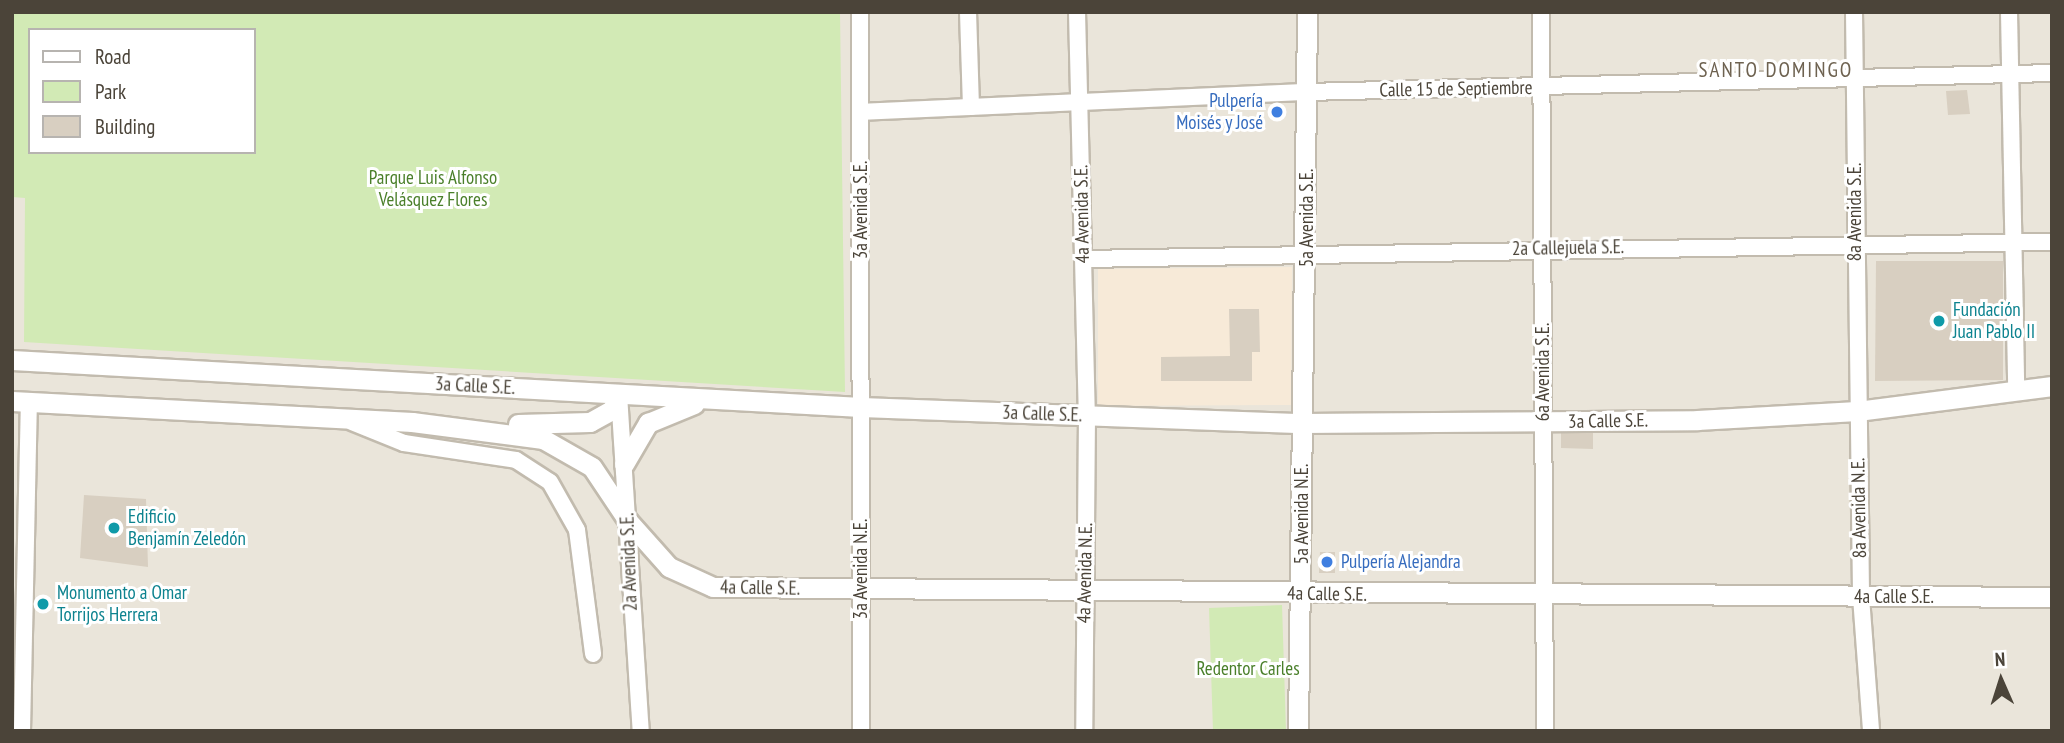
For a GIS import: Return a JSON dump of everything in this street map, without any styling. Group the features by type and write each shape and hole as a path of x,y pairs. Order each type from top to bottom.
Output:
{"street":[{"name":"3a Avenida S.E.","path":"860,12 861,407"},
{"path":"968,12 971,107"},
{"name":"4a Avenida S.E.","path":"1077,12 1087,416"},
{"name":"5a Avenida S.E.","path":"1303,423 1307,254 1307,12"},
{"name":"6a Avenida S.E.","path":"1541,12 1545,731"},
{"name":"8a Avenida S.E.","path":"1854,12 1857,411"},
{"path":"2010,12 2016,393"},
{"name":"Calle 15 de Septiembre","path":"861,112 1307,92 2052,73"},
{"name":"2a Callejuela S.E.","path":"1084,259 1854,242 2052,242"},
{"name":"3a Calle S.E.","path":"21,360 861,407 1303,423 1543,422 1857,411 2016,393 2052,386"},
{"path":"412,422 577,425 612,410 618,394"},
{"name":"2a Avenida S.E.","path":"618,394 641,731"},
{"path":"624,464 653,419 719,399"},
{"path":"21,402 22,731"},
{"name":"3a Calle S.E.","path":"21,402 412,422 523,434 564,448 603,480 628,521"},
{"name":"3a Avenida N.E.","path":"861,407 861,731"},
{"name":"8a Avenida N.E.","path":"1857,411 1861,597 1871,731"},
{"name":"4a Avenida N.E.","path":"1084,731 1087,416"},
{"path":"343,418 404,443 516,460 550,482 577,530 593,654"},
{"name":"5a Avenida N.E.","path":"1298,731 1303,423"},
{"name":"4a Calle S.E.","path":"628,521 669,567 705,585 1544,597 2052,597"}],"shaded area":[{"path":"12,12 2052,12 2052,731 12,731"},
{"path":"1292,267 1291,405 1098,406 1098,269"}],"green space":[{"name":"Parque Luis Alfonso Velásquez Flores","path":"12,12 840,12 845,392 24,342 25,198 12,197"},
{"name":"Redentor Carles","path":"1282,605 1286,731 1213,731 1209,608"}],"building":[{"path":"1967,90 1970,114 1948,115 1946,91"},
{"name":"Fundación Juan Pablo II","path":"1876,261 2003,261 2003,380 1875,381"},
{"path":"1229,309 1259,309 1260,352 1252,352 1252,381 1161,381 1161,357 1230,356"},
{"path":"1561,433 1593,433 1593,449 1561,448"},
{"name":"Edificio Benjamín Zeledón","path":"84,495 146,499 148,567 80,558"},
{"name":"Pulpería Alejandra","path":"1320,552 1335,552 1335,573 1319,573"}],"place":[{"name":"Pulpería Moisés y José","path":"1277,112"},
{"name":"Fundación Juan Pablo II","path":"1939,321"},
{"name":"Edificio Benjamín Zeledón","path":"114,528"},
{"name":"Pulpería Alejandra","path":"1327,562"},
{"name":"Monumento a Omar Torrijos Herrera","path":"43,604"}],"district":[{"name":"SANTO DOMINGO","path":"1776,70"}]}
